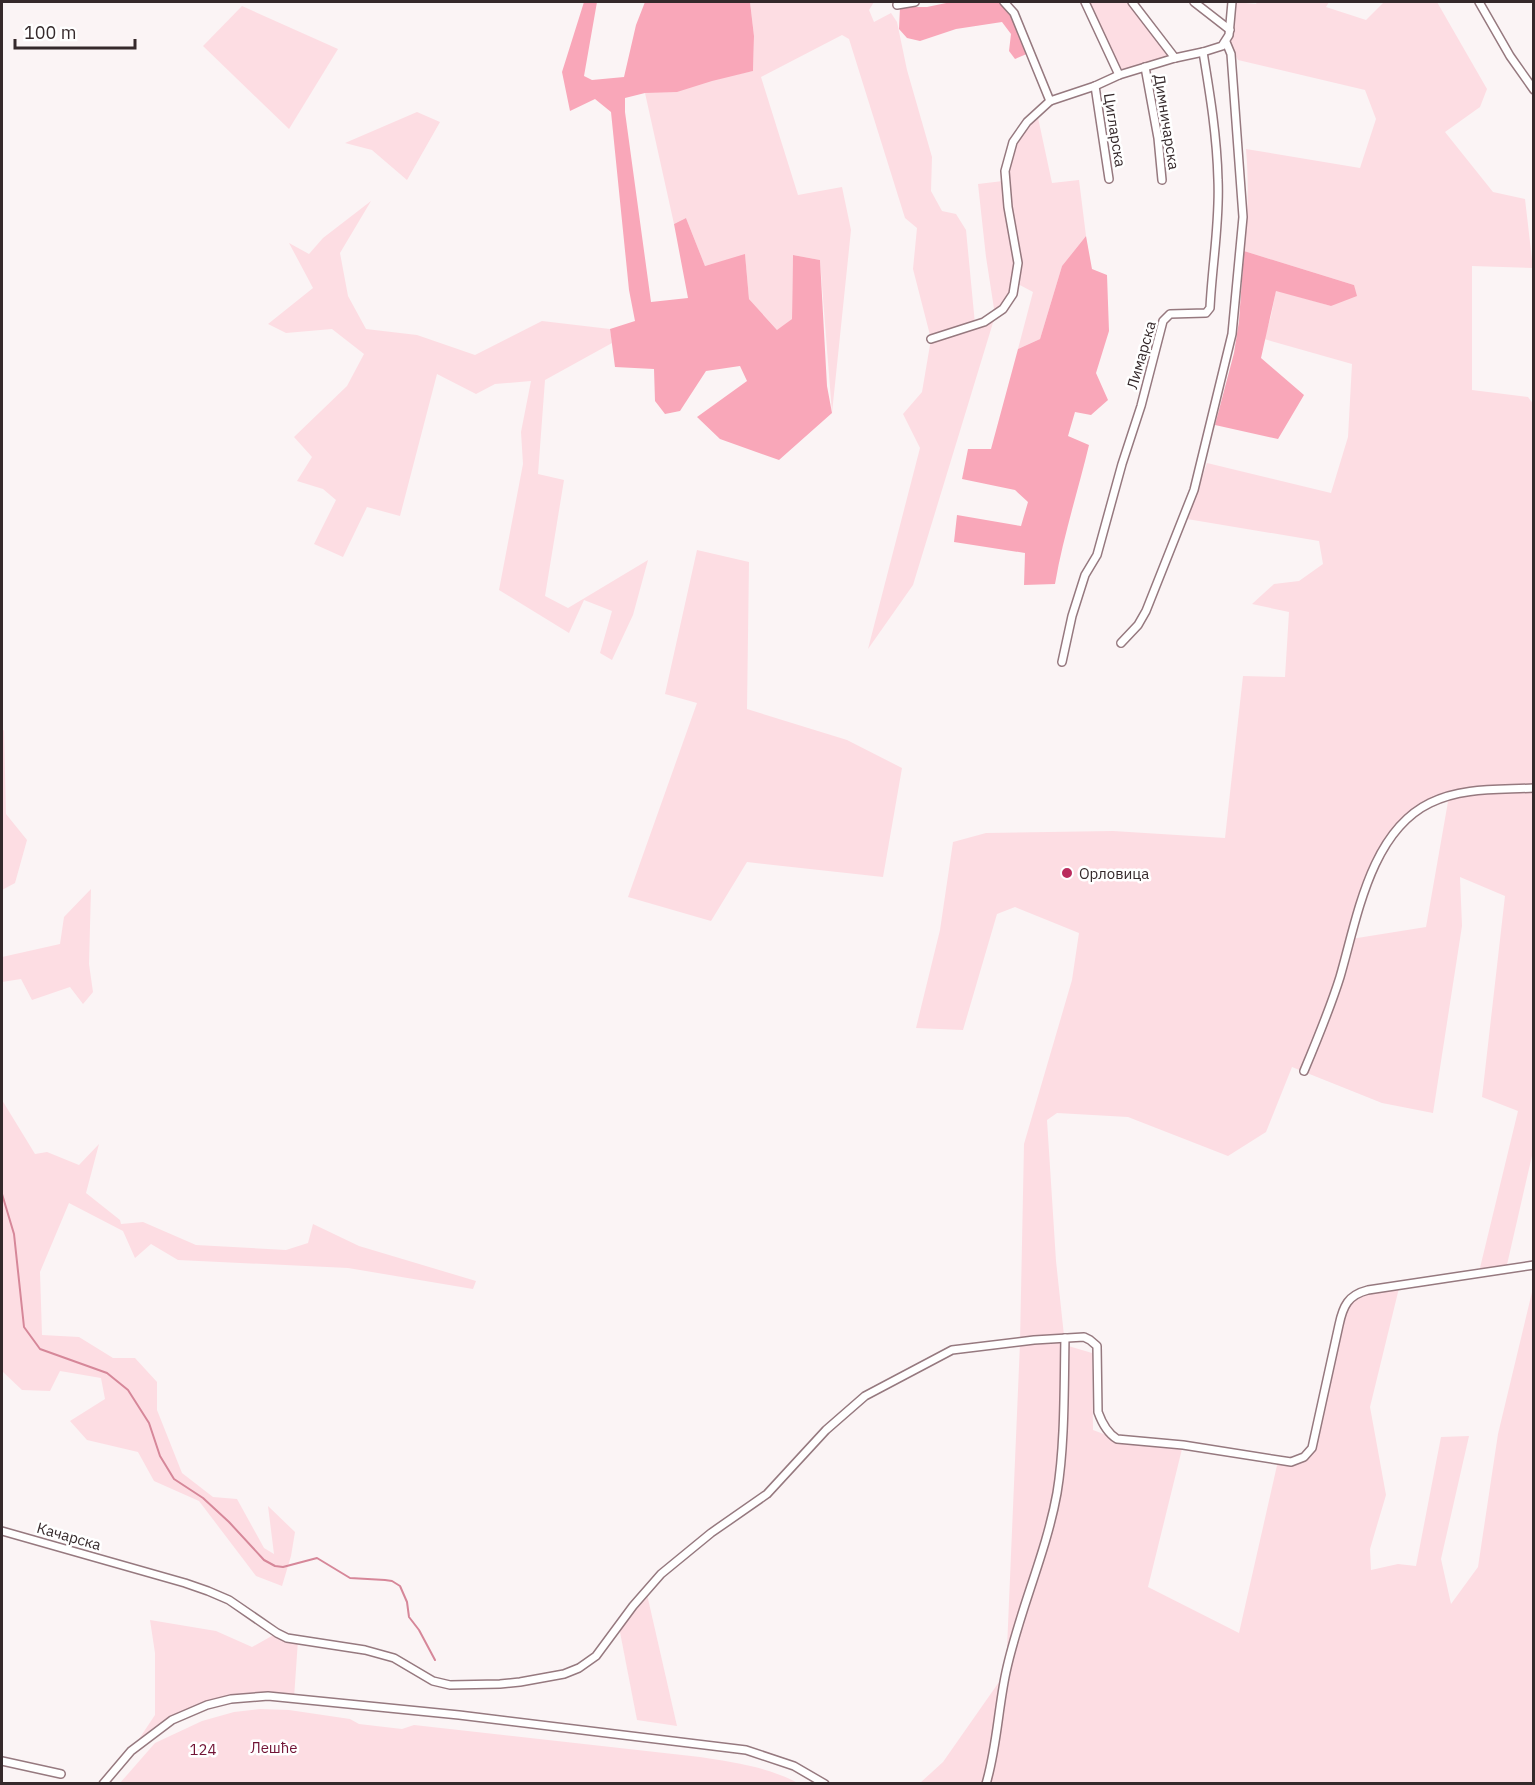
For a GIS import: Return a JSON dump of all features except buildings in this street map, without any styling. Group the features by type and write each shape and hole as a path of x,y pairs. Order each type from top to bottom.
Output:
{"street":[{"path":"897,5 915,2"},
{"path":"1004,2 1014,13 1050,101"},
{"path":"1085,2 1119,75"},
{"path":"1132,2 1174,58"},
{"path":"1194,2 1230,30"},
{"path":"931,339 984,322 1009,303 1016,283 1018,263 1004,176 1013,142 1019,133 1050,101 1095,86 1119,75 1174,58 1215,49 1226,42 1230,30 1232,2"},
{"path":"1479,2 1510,56 1533,90"},
{"path":"1121,643 1138,625 1146,611 1194,490 1232,334 1243,217 1231,54 1226,42"},
{"name":"Лимарска","path":"1062,662 1072,616 1085,575 1097,555 1141,406 1163,321 1170,314 1206,313 1210,308 1217,231 1218,180 1212,105 1203,52"},
{"name":"Димничарска","path":"1145,67 1158,138 1162,180"},
{"name":"Цигларска","path":"1095,86 1109,179"},
{"path":"1304,1071 1339,979 1371,874 1381,853 1397,829 1414,812 1449,795 1462,792 1533,788"},
{"name":"Качарска","path":"2,1531 208,1591 228,1600 287,1638 365,1650 394,1658 424,1677 441,1684 467,1686 500,1684 564,1674 579,1668 596,1656 660,1574 711,1533 767,1494 826,1430 865,1396 952,1350 1084,1337 1097,1347 1098,1412 1102,1422 1113,1436 1291,1462 1304,1457 1312,1448 1343,1307 1347,1300 1364,1290 1533,1265"},
{"path":"986,1784 994,1752 1006,1672 1047,1536 1057,1491 1064,1402 1065,1338"},
{"path":"103,1784 131,1751 172,1720 207,1705 231,1699 268,1696 471,1716 746,1750 794,1766 825,1784"},
{"path":"2,1761 61,1774"}],"green space":[{"path":"750,2 874,2 869,10 874,22 891,13 897,22 907,70 932,157 931,191 942,211 956,214 966,230 975,324 995,315 978,184 1003,181 1009,152 1037,113 1052,183 1079,180 1086,236 1062,266 1040,339 1018,349 1033,292 1016,283 1009,303 995,316 913,585 868,649 920,448 903,414 922,392 931,339 913,269 917,228 905,218 849,39 842,35 761,77 798,195 842,187 851,230 832,413 820,260 793,255 792,319 778,331 749,299 745,255 705,266 686,218 674,224 645,93 753,71 754,36"},
{"path":"1085,2 1132,2 1175,58 1119,75"},
{"path":"1236,2 1256,4 1257,2 1329,2 1326,7 1366,20 1384,2 1437,2 1487,89 1480,107 1445,132 1493,192 1525,199 1533,268 1472,266 1472,390 1528,397 1534,405 1534,1147 1506,1269 1479,1272 1518,1111 1482,1097 1505,896 1460,877 1462,926 1433,1113 1382,1103 1292,1067 1266,1132 1228,1156 1128,1117 1057,1113 1047,1120 1056,1261 1065,1345 1092,1353 1093,1430 1117,1439 1183,1445 1148,1587 1239,1633 1278,1461 1300,1460 1312,1448 1343,1307 1356,1294 1400,1284 1370,1407 1386,1495 1370,1549 1371,1570 1398,1564 1416,1566 1441,1437 1469,1436 1441,1559 1451,1604 1478,1567 1498,1434 1533,1288 1533,1783 920,1783 943,1762 1006,1672 1020,1343 1024,1144 1072,980 1079,933 1015,907 997,914 963,1030 916,1028 940,930 953,842 986,833 1113,831 1225,838 1243,676 1285,677 1289,612 1252,604 1274,584 1299,581 1323,564 1319,541 1187,519 1207,463 1331,493 1348,437 1352,364 1264,339 1276,290 1331,306 1354,285 1244,251 1248,200 1246,149 1360,168 1376,119 1365,90 1238,60 1230,45","holes":["1449,796 1426,927 1351,939 1381,853 1405,821"]},
{"path":"242,6 338,49 289,129 203,46"},
{"path":"417,112 440,122 407,180 372,150 345,143"},
{"path":"371,201 340,253 348,296 366,329 417,335 475,355 542,321 610,329 612,343 545,380 538,474 564,480 545,596 568,608 648,560 633,615 612,660 600,653 612,611 584,600 569,633 499,590 523,464 521,432 531,381 495,384 476,394 437,374 400,516 367,507 343,557 314,544 336,500 323,489 297,481 312,457 294,437 347,386 364,354 332,329 286,333 268,324 313,288 289,243 309,254 323,238"},
{"path":"697,550 749,562 747,709 847,740 902,768 883,877 747,862 711,921 628,897 697,703 665,694"},
{"path":"4,730 6,814 27,840 15,883 2,890 2,731"},
{"path":"91,889 89,964 93,992 83,1004 70,987 32,1000 21,979 2,982 2,957 60,944 64,917"},
{"path":"2,1100 35,1154 47,1152 79,1165 99,1144 86,1193 120,1220 121,1224 143,1222 196,1245 286,1250 308,1243 313,1224 359,1246 476,1281 473,1289 348,1268 178,1260 151,1244 135,1258 123,1231 69,1203 40,1272 42,1335 79,1337 113,1358 135,1358 157,1382 157,1410 182,1473 213,1497 237,1499 264,1548 274,1554 268,1506 295,1532 282,1586 256,1576 199,1501 154,1481 138,1452 87,1440 70,1421 105,1399 101,1378 60,1371 50,1391 22,1390 2,1371"},
{"path":"646,1590 677,1726 637,1720 619,1627"},
{"path":"150,1620 216,1631 252,1647 277,1633 298,1640 294,1698 231,1699 172,1720 131,1751 155,1715 155,1653"},
{"name":"Лешће","path":"260,1709 289,1710 350,1719 359,1724 402,1729 414,1725 700,1757 763,1769 798,1783 120,1783 155,1743 202,1721 234,1712"}],"shaded area":[{"path":"584,2 597,2 584,76 592,80 624,77 636,25 645,2 750,2 754,36 753,71 677,92 645,93 625,98 625,112 651,302 688,298 674,224 686,218 705,266 745,254 749,299 777,330 792,319 793,255 820,260 827,386 832,413 779,460 720,439 697,417 747,381 740,366 706,371 680,411 665,414 655,401 654,369 615,367 610,329 635,321 629,290 611,112 595,99 570,111 562,72"},
{"path":"951,2 999,2 1014,17 1029,53 1015,59 1009,51 1011,34 1002,22 956,29 920,41 907,38 899,29 900,7 927,7"},
{"path":"1086,236 1092,269 1107,275 1109,331 1096,373 1108,400 1091,415 1075,412 1068,436 1089,445 1066,531 1055,584 1024,585 1025,553 954,542 957,515 1021,526 1028,502 1015,490 962,479 968,449 991,449 1018,349 1040,339 1062,266"},
{"path":"1244,251 1354,285 1357,296 1331,306 1276,291 1261,358 1304,395 1278,439 1215,425 1234,353 1239,321"}],"waterway":[{"path":"2,1194 14,1234 24,1327 40,1349 107,1373 128,1390 149,1423 160,1456 174,1479 203,1498 264,1560 275,1566 283,1567 317,1558 350,1578 392,1581 400,1586 407,1602 409,1617 419,1630 435,1660"}],"place":[{"name":"Орловица","path":"1067,873"}],"park label":[{"name":"124","path":"203,1749"}]}
